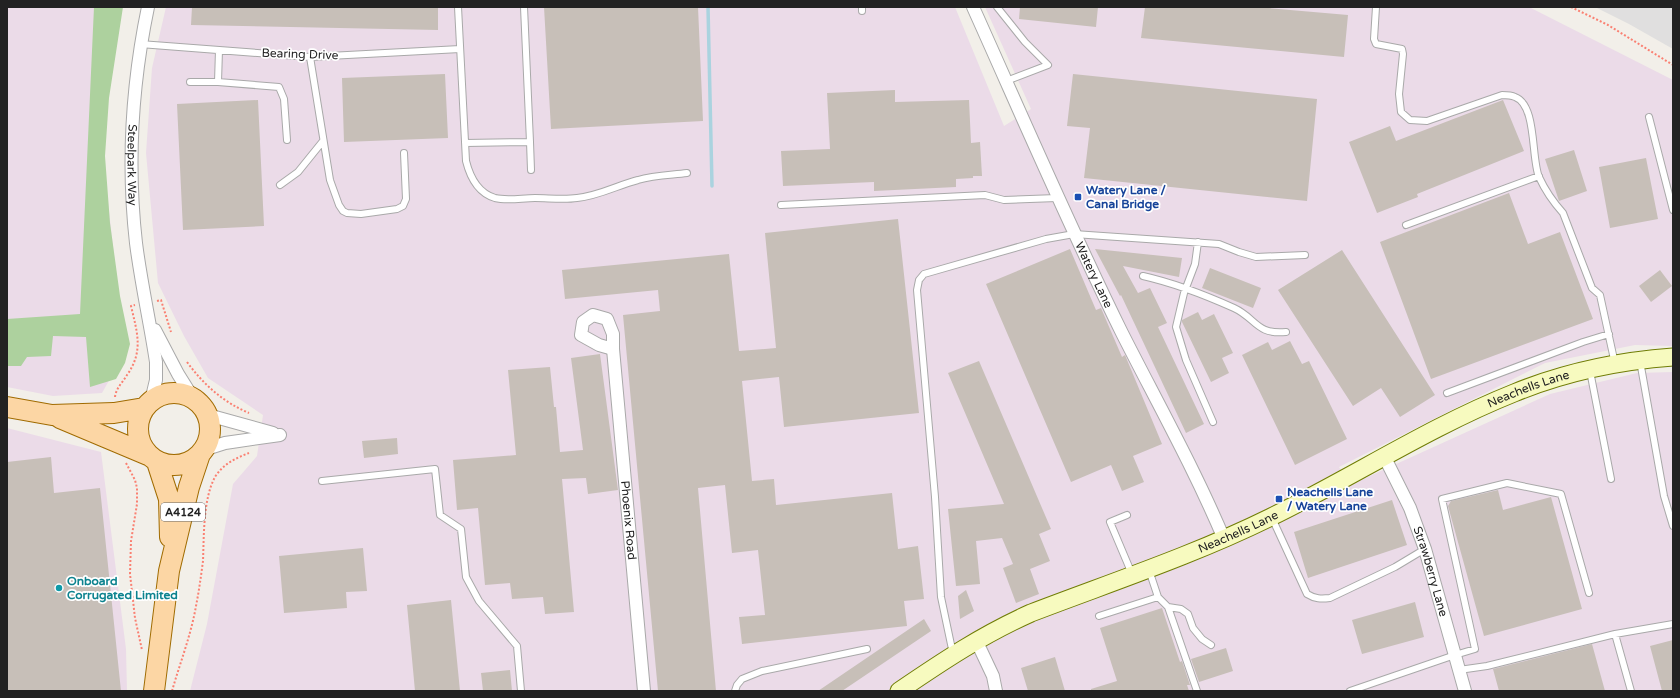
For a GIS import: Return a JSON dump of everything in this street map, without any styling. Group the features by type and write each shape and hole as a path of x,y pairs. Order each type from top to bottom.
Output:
{"main road":[{"path":"7,407 52,415 123,413 147,404 164,394 178,393 193,398 203,407 208,415 210,434 209,440 202,452 188,464 171,466 52,415"},
{"path":"147,404 140,417 139,430 142,445 153,459"},
{"name":"A4124","path":"169,571 189,487 202,452"},
{"name":"A4124","path":"153,459 169,499 170,534 169,571 154,691"}],"street":[{"name":"Steelpark Way","path":"147,404 156,380 156,362 136,242 132,168 132,110 140,44 148,7"},
{"name":"Watery Lane","path":"973,7 1057,198 1122,333 1206,496 1224,539"},
{"name":"Steelpark Way","path":"150,322 178,374 193,398"},
{"name":"Phoenix Road","path":"613,349 644,691"},
{"name":"Neachells Lane","path":"899,691 976,640 1031,613 1224,539 1272,517 1384,456 1515,392 1559,377 1589,369 1640,360 1673,357"},
{"path":"202,452 225,443 280,435 208,415"},
{"name":"Strawberry Lane","path":"1384,456 1410,508 1425,549 1465,691"},
{"path":"976,640 993,676 996,691"}],"lane":[{"path":"458,7 466,161 469,172 480,190 495,198 576,199 617,188 638,180 687,173"},
{"path":"524,7 531,170"},
{"path":"997,7 1025,42 1048,65 1006,81"},
{"path":"1376,7 1374,39 1376,44 1402,49 1404,54 1398,94 1401,112 1410,120 1427,121 1502,95 1515,97 1524,104 1529,119 1539,176 1555,204 1563,213 1592,288 1600,295 1615,364"},
{"name":"Bearing Drive","path":"140,44 310,56 460,49"},
{"path":"218,82 219,50"},
{"path":"310,56 323,142 334,193 340,206 347,213 361,214 396,209 403,206 406,199 404,153"},
{"path":"190,82 218,82 279,87 284,99 287,140"},
{"path":"1649,117 1673,210"},
{"path":"280,186 298,172 323,142"},
{"path":"465,142 530,142"},
{"path":"1406,225 1539,176"},
{"path":"781,205 985,195 1004,200 1057,198"},
{"path":"953,654 941,597 935,497 917,290 919,280 924,274 1046,239 1074,234 1219,244 1256,257 1305,255"},
{"path":"1198,242 1194,264 1176,327 1186,360 1213,422"},
{"path":"1143,276 1167,282 1236,309 1264,330 1271,332 1286,332"},
{"path":"1447,393 1583,342 1609,334"},
{"path":"1640,360 1664,496 1673,526"},
{"path":"1589,369 1611,479"},
{"path":"322,481 435,469 440,515 461,530 466,577 479,601 517,646 521,691"},
{"path":"1350,691 1475,649 1442,499 1507,484 1561,494 1589,593"},
{"path":"1127,515 1110,522 1132,574"},
{"path":"1272,517 1307,594 1313,598 1330,598 1395,567 1425,549"},
{"path":"1148,568 1158,597 1168,606 1181,609 1188,614 1194,628 1202,639 1211,645"},
{"path":"1099,616 1158,597"},
{"path":"1168,606 1197,691"},
{"path":"1459,670 1487,666 1615,634 1673,624"},
{"path":"1615,634 1631,691"},
{"path":"735,691 737,684 742,679 762,671 867,649"}],"path":[{"path":"1571,7 1608,25 1673,65"},
{"path":"172,691 191,632 202,563 206,516 212,484 219,472 228,463 252,452"}],"shaded area":[{"path":"7,7 104,7 99,123 125,352 102,393 53,396 7,387"},
{"path":"166,7 955,7 1004,126 1031,109 985,7 1529,7 1673,80 1673,346 1635,345 1545,363 1339,467 1350,485 1550,394 1637,373 1673,372 1673,691 190,691 207,624 233,484 257,456 263,415 208,378 184,336 158,283 146,153 152,68"},
{"path":"1595,7 1673,7 1673,49 1629,24"},
{"name":"Onboard Corrugated Limited","path":"7,428 101,452 126,649 127,691 7,691"}],"green space":[{"path":"94,7 123,7 109,98 105,156 110,223 120,296 130,344 125,363 116,379 90,387 86,337 53,336 51,356 27,357 21,366 7,366 7,319 80,314"}],"building":[{"path":"192,7 438,7 438,30 191,25"},
{"path":"544,7 698,7 703,121 551,129"},
{"path":"1020,7 1098,7 1096,27 1019,19"},
{"path":"1145,7 1257,7 1348,15 1344,57 1141,38"},
{"path":"445,74 448,138 344,142 342,78"},
{"path":"1073,74 1317,99 1307,201 1084,178 1090,128 1067,126"},
{"path":"895,90 895,102 969,100 971,143 980,142 982,176 956,179 956,187 874,191 874,182 783,186 781,151 830,149 827,93"},
{"path":"258,100 264,226 183,230 177,104"},
{"path":"1503,100 1524,151 1417,194 1418,197 1377,213 1349,142 1390,126 1396,141"},
{"path":"1574,150 1587,191 1559,201 1545,159"},
{"path":"1646,158 1658,219 1610,228 1599,167"},
{"path":"1509,193 1528,244 1560,232 1593,319 1431,379 1380,242"},
{"path":"898,219 919,413 784,427 779,377 742,381 752,481 774,479 776,505 892,493 898,549 918,546 924,599 904,601 907,626 742,644 739,617 765,615 758,550 732,553 725,485 698,488 716,691 658,691 623,315 660,311 658,290 565,299 562,270 729,254 739,351 776,348 765,233"},
{"path":"1070,249 1096,310 1101,308 1122,357 1125,355 1162,444 1133,456 1144,482 1122,491 1111,465 1071,482 986,284"},
{"path":"1095,249 1182,258 1179,277 1123,266 1138,293 1150,288 1167,323 1158,327 1204,424 1186,433 1121,295 1120,296"},
{"path":"1342,250 1435,395 1400,417 1381,388 1353,406 1278,290"},
{"path":"1210,268 1261,288 1253,308 1202,288"},
{"path":"1660,270 1672,286 1651,302 1639,286"},
{"path":"1198,312 1202,320 1214,314 1233,353 1222,358 1229,373 1211,382 1182,322 1182,320"},
{"path":"1290,341 1302,364 1309,361 1347,439 1295,465 1242,355 1268,342 1272,350"},
{"path":"600,354 618,490 588,494 586,478 562,479 574,612 545,614 543,597 512,599 510,583 485,585 478,508 457,510 453,460 516,455 508,370 550,367 554,407 556,407 560,452 583,450 571,358"},
{"path":"979,361 1051,529 1039,534 1050,561 1030,569 1039,594 1016,603 1003,568 1013,564 1002,538 976,541 980,584 956,586 948,509 1004,504 948,373"},
{"path":"397,438 398,454 364,458 362,441"},
{"name":"Onboard Corrugated Limited","path":"51,457 54,493 100,488 121,691 7,691 7,462"},
{"path":"1498,490 1503,510 1551,497 1582,609 1484,636 1448,506 1451,501"},
{"path":"1392,500 1407,545 1308,578 1294,532"},
{"path":"363,548 367,591 346,592 347,608 284,613 279,556"},
{"path":"966,590 974,611 960,619 958,596"},
{"path":"451,600 460,691 415,691 407,605"},
{"path":"1415,602 1424,637 1362,654 1352,620"},
{"path":"1162,608 1180,662 1182,661 1190,685 1187,685 1189,691 1091,691 1091,689 1117,681 1100,628"},
{"path":"924,619 931,631 842,691 818,691"},
{"path":"1673,640 1673,691 1662,691 1650,646"},
{"path":"1592,644 1605,691 1499,691 1493,669"},
{"path":"1226,648 1233,671 1199,682 1191,659"},
{"path":"1055,657 1065,691 1028,691 1021,668"},
{"path":"510,670 512,691 483,691 481,673"}],"waterway":[{"path":"708,7 712,186"}],"place":[{"name":"Watery Lane / Canal Bridge","path":"1078,197"},
{"name":"Neachells Lane / Watery Lane","path":"1279,499"},
{"name":"Onboard Corrugated Limited","path":"59,588"}]}
